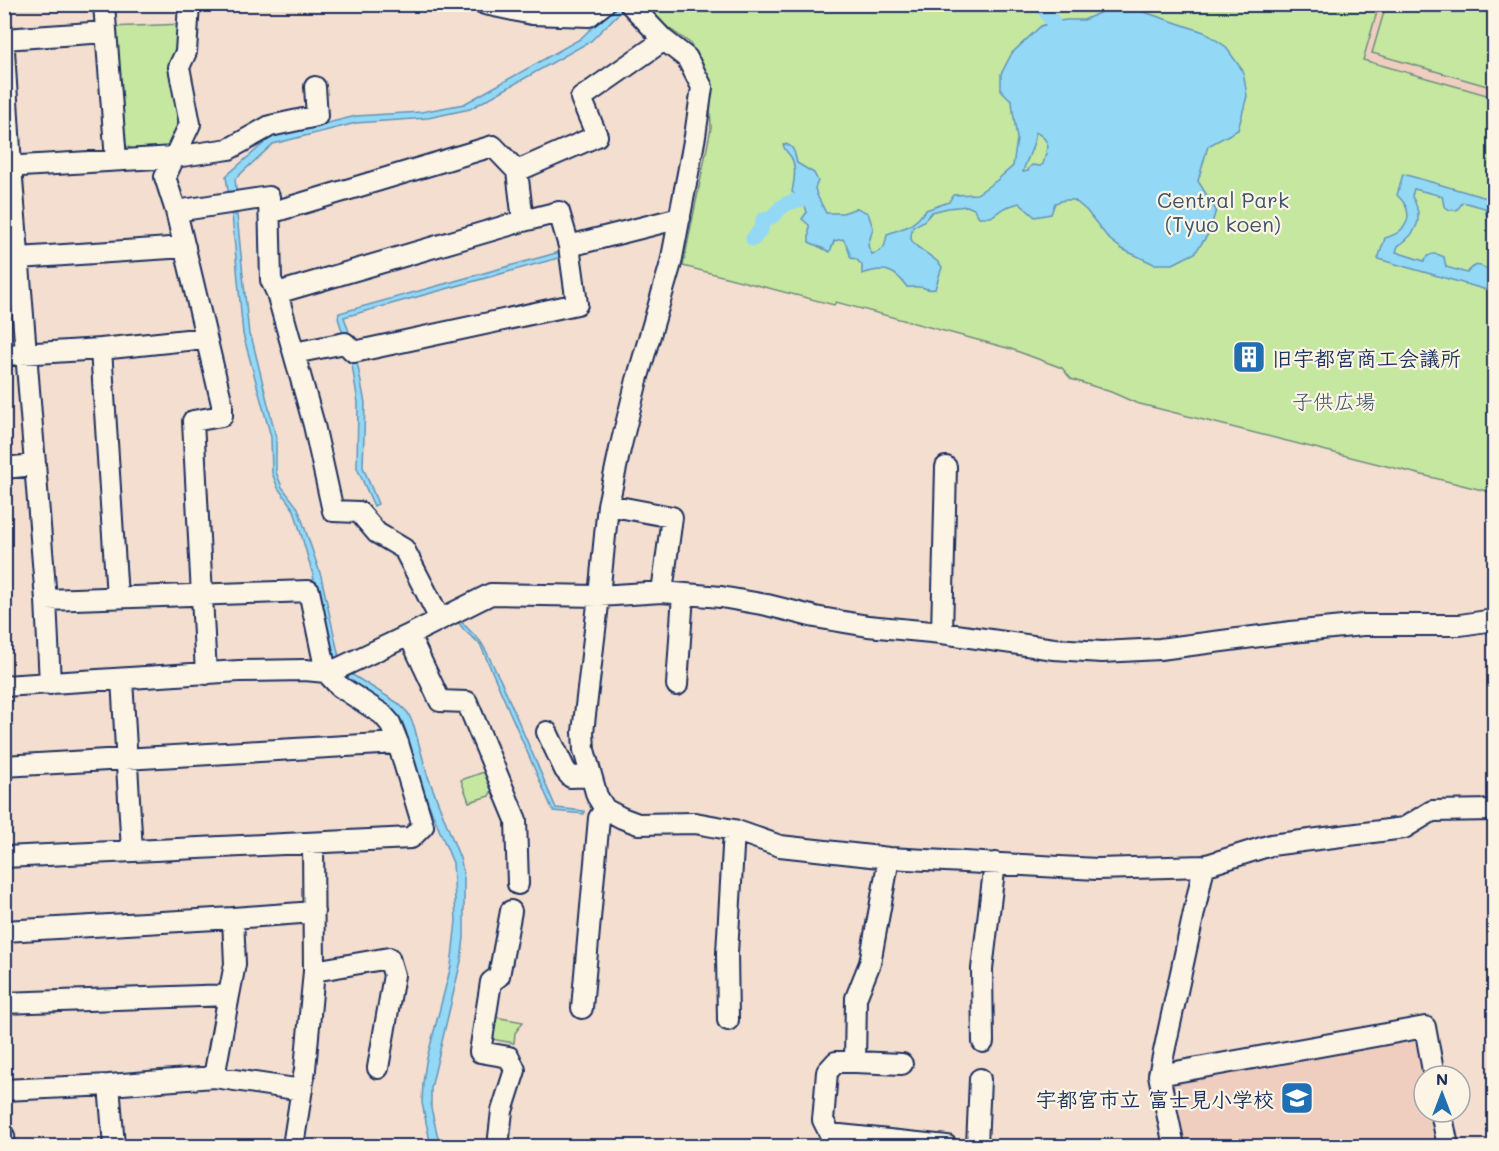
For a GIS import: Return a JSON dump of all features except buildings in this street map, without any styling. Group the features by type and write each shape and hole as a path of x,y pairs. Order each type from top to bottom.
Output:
{"street":[{"path":"104,4 116,160"},
{"path":"189,4 186,52 178,67 190,124 165,177 176,211 222,404 222,416 193,421 206,674"},
{"path":"485,4 532,14 589,16 604,4"},
{"path":"630,4 664,40 687,58 702,87 671,263 634,391 608,505 583,732 584,750 590,776 604,809 638,824 695,823 734,830 780,846 889,858 1097,869 1204,866 1271,845 1404,828 1432,811 1494,810"},
{"path":"4,39 106,32"},
{"path":"517,171 597,136 581,98 664,40"},
{"path":"4,50 8,167 19,258 46,600 50,684"},
{"path":"8,167 175,157 229,149 270,126 318,116 315,87"},
{"path":"270,213 493,146 517,171 523,221"},
{"path":"176,211 269,197 272,280 314,425 333,511 359,512 377,532 404,549 440,619"},
{"path":"277,293 559,212 568,246 577,304 354,352 345,343 294,353"},
{"path":"568,246 680,218"},
{"path":"19,258 185,247"},
{"path":"4,356 206,338"},
{"path":"101,349 117,597"},
{"path":"4,468 35,465"},
{"path":"942,633 946,467"},
{"path":"608,505 672,517 662,592"},
{"path":"4,857 411,838 423,826 390,723 382,714 339,686 337,668 319,644 309,591 46,600"},
{"path":"4,686 337,668 409,636 491,594 599,596 662,592 732,599 868,626 942,633 1054,649 1102,651 1160,649 1363,625 1460,625 1494,620"},
{"path":"677,685 683,594"},
{"path":"409,636 440,701 467,702 516,820 518,884"},
{"path":"122,679 132,851"},
{"path":"547,732 565,770 571,777 590,776"},
{"path":"4,766 398,743"},
{"path":"582,1008 599,818 604,809"},
{"path":"728,1020 727,953 734,830"},
{"path":"292,1146 305,1069 314,971 313,843"},
{"path":"855,1062 856,998 870,963 889,858"},
{"path":"983,1042 982,969 995,864"},
{"path":"1174,1146 1159,1075 1204,866"},
{"path":"498,1146 502,1111 515,1070 509,1057 480,1052 492,982 499,976 511,911"},
{"path":"4,931 314,912"},
{"path":"214,1077 236,964 233,918"},
{"path":"314,971 389,958 394,975 378,1068"},
{"path":"4,1003 230,995"},
{"path":"1159,1075 1425,1027 1432,1064"},
{"path":"902,1064 836,1062 827,1072 823,1120 830,1134 919,1145 947,1146"},
{"path":"4,1090 214,1077 302,1090"},
{"path":"977,1146 980,1079"},
{"path":"109,1085 114,1146"},
{"path":"1443,1124 1448,1146"},
{"path":"4,1136 5,1146"}],"shaded area":[{"path":"1379,5 1494,5 1494,97 1363,60"},
{"name":"宇都宮市立 富士見小学校","path":"1421,1036 1427,1064 1412,1064 1412,1124 1438,1124 1442,1146 1180,1146 1168,1084"}],"green space":[{"name":"Central Park (Tyuo koen)","path":"643,5 1379,5 1363,60 1494,97 1494,493 1136,403 1071,379 1062,368 1011,349 836,302 834,305 683,266 711,128 709,81 690,43 660,22"},
{"path":"1386,5 1494,5 1494,88 1372,53"},
{"path":"184,24 186,123 169,150 135,151 118,141 109,27"},
{"path":"487,771 493,788 489,796 469,802 461,780"},
{"path":"495,1017 523,1022 515,1033 514,1043 491,1039"}],"water":[{"path":"1120,4 1204,32 1225,46 1243,71 1247,96 1238,130 1208,146 1198,181 1216,210 1209,233 1195,253 1173,264 1154,264 1122,249 1109,239 1086,210 1074,200 1055,203 1051,214 1035,217 1019,203 1004,208 991,217 979,217 974,209 967,206 932,212 924,221 913,227 911,237 915,244 942,267 935,289 907,287 897,276 888,271 876,270 862,274 862,265 856,259 851,258 843,239 834,241 830,252 809,242 809,225 802,219 807,212 803,200 792,192 794,165 783,144 792,148 797,163 814,173 818,181 815,188 817,195 826,213 843,213 857,208 868,213 873,228 868,246 872,254 876,253 884,247 887,234 909,226 926,210 949,202 953,195 977,194 1013,166 1017,139 1012,101 1001,90 1001,74 1012,53 1041,26 1066,20 1084,20","holes":["1035,132 1046,141 1047,154 1043,164 1032,165 1028,171 1023,172 1034,142"]},
{"path":"616,5 622,10 591,41 470,109 428,118 356,123 273,144 235,179 237,197 229,198 226,176 271,137 356,116 421,112 464,104 580,39"},
{"path":"1403,174 1494,200 1494,222 1492,222 1487,219 1485,208 1463,202 1457,210 1450,210 1444,206 1442,196 1414,189 1412,196 1418,211 1417,224 1410,236 1398,246 1396,252 1424,261 1430,255 1438,255 1444,257 1446,267 1467,273 1474,266 1482,266 1488,270 1489,279 1494,281 1494,292 1378,259 1385,238 1400,231 1407,221 1407,208 1397,195"},
{"path":"232,215 237,215 249,335 252,339 276,437 276,472 282,487 298,508 321,576 339,657 331,661 313,575 294,510 278,488 272,473 271,437 243,334"},
{"path":"560,252 562,257 344,317 351,338 345,340 338,318 339,313"},
{"path":"356,357 365,403 363,467 378,504 374,506 357,468 358,403 351,358"},
{"path":"456,615 485,649 556,808 584,811 584,814 553,811 480,644 465,631 454,617"},
{"path":"351,674 398,703 408,713 414,726 427,774 461,861 464,878 464,938 461,961 431,1088 431,1108 440,1146 431,1146 422,1103 426,1062 451,966 456,921 453,863 419,781 402,721 390,709 346,680"}],"waterway":[{"path":"1040,4 1053,22"},
{"path":"753,239 761,229 763,220 773,216 787,204 802,200"}],"place":[{"name":"旧宇都宮商工会議所","path":"1249,357"},
{"name":"宇都宮市立 富士見小学校","path":"1297,1098"}],"park label":[{"name":"子供広場","path":"1334,400"}]}
